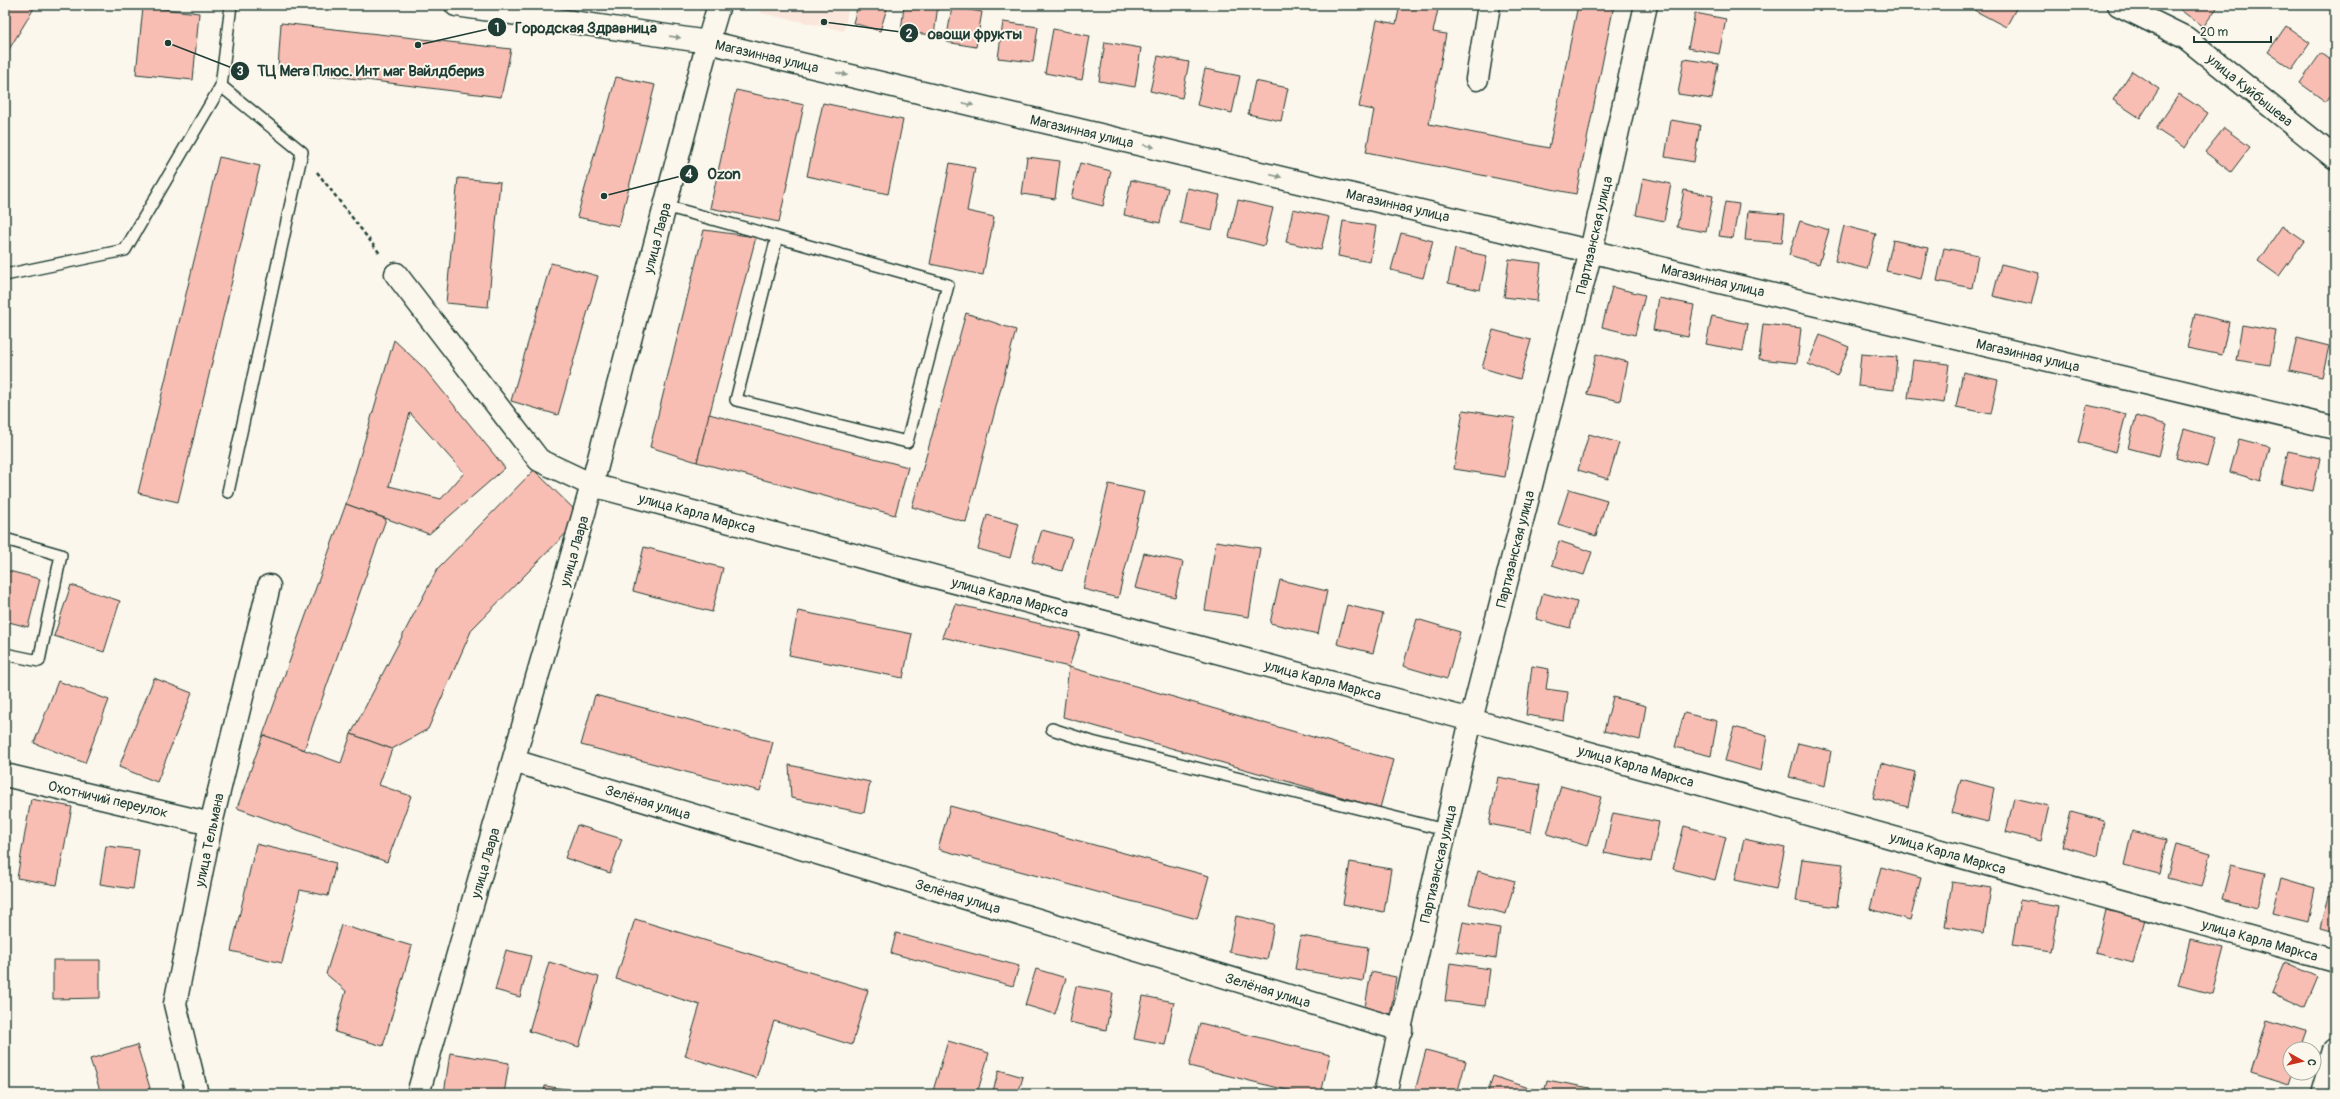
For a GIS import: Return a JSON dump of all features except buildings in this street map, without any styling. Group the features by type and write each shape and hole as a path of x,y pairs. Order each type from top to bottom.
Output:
{"street":[{"name":"Магазинная улица","path":"456,5 708,42 2335,428"},
{"name":"улица Лаара","path":"418,1094 592,485 719,5"},
{"path":"1477,79 1489,5"},
{"name":"Партизанская улица","path":"1385,1094 1401,1030 1471,720 1591,251 1646,5"},
{"name":"улица Куйбышева","path":"2119,5 2186,38 2335,158"},
{"name":"улица Карла Маркса","path":"396,274 539,460 592,485 1471,720 2335,961"},
{"name":"улица Тельмана","path":"197,1094 175,1004 211,824 269,586"},
{"name":"Зелёная улица","path":"514,761 1401,1030"},
{"name":"Охотничий переулок","path":"5,775 211,824"},
{"path":"2322,1094 2335,1049"}],"lane":[{"path":"5,274 126,250 222,86 231,5"},
{"path":"222,86 302,152 228,492"},
{"path":"665,206 777,237 948,285 907,442 736,400 777,237"},
{"path":"5,539 61,555 39,661 5,654"},
{"path":"1052,730 1092,742 1445,830"}],"path":[{"path":"302,152 396,274"}],"shaded area":[{"path":"763,5 849,5 844,31 761,13"}],"place":[{"name":"овощи фрукты","path":"824,22"},
{"name":"ТЦ Мега Плюс. Инт маг Вайлдбериз","path":"168,43"},
{"name":"Городская Здравница","path":"418,45"},
{"name":"Ozon","path":"604,196"}]}
